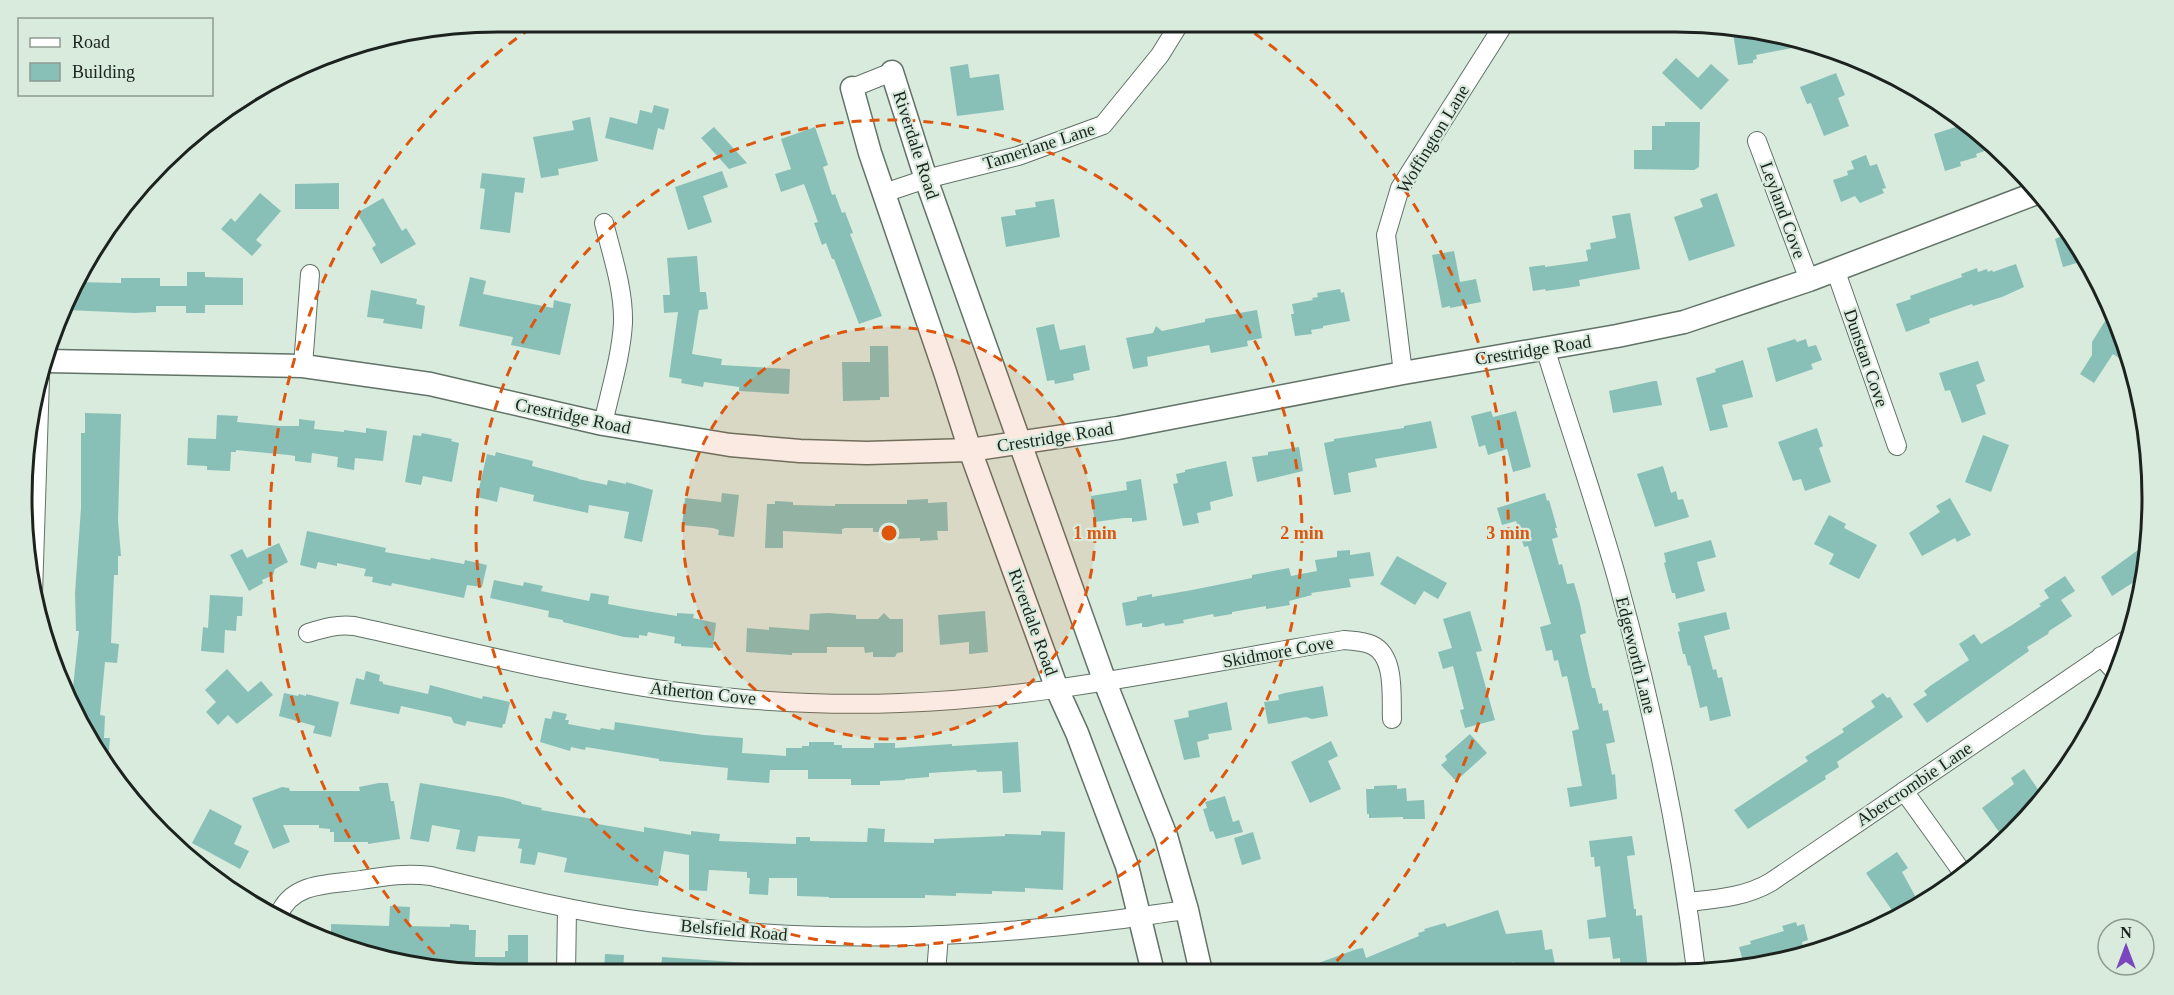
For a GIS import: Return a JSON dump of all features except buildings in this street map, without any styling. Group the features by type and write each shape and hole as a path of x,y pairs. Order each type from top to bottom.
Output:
{"street":[{"name":"Tamerlane Lane","path":"884,193 926,179 1018,156 1103,125 1160,55 1174,32"},
{"name":"Woffington Lane","path":"1403,372 1386,235 1400,188 1499,32"},
{"name":"Riverdale Road","path":"1151,964 1127,866 1077,733 1057,689 970,450 884,193 852,88 892,72 926,179 1105,682 1166,836 1199,964"},
{"name":"Leyland Cove","path":"1757,141 1809,279"},
{"name":"Crestridge Road","path":"52,361 303,366 430,384 603,424 730,446 800,452 902,453 970,450 1118,428 1403,372 1617,336 1684,322 1809,279 2031,195"},
{"path":"603,424 617,362 623,321 616,273 604,223"},
{"name":"Dunstan Cove","path":"1835,269 1897,446"},
{"path":"303,366 310,274"},
{"name":"Edgeworth Lane","path":"1545,348 1605,540 1630,632 1670,798 1688,902 1695,963"},
{"path":"34,552 39,414"},
{"name":"Atherton Cove","path":"308,633 329,627 354,626 621,683 669,691 760,700 900,703 1006,696 1105,682"},
{"name":"Skidmore Cove","path":"1105,682 1318,644 1344,640 1359,641 1372,645 1382,652 1387,663 1392,719"},
{"name":"Abercrombie Lane","path":"1688,902 1741,895 1759,890 2119,645"},
{"path":"2102,656 2111,666"},
{"path":"1904,791 1959,868"},
{"name":"Belsfield Road","path":"282,910 289,899 313,886 410,873 567,909 651,922 750,933 823,936 939,935 1070,925 1187,910"},
{"path":"566,964 567,909"},
{"path":"937,964 939,935"}]}
